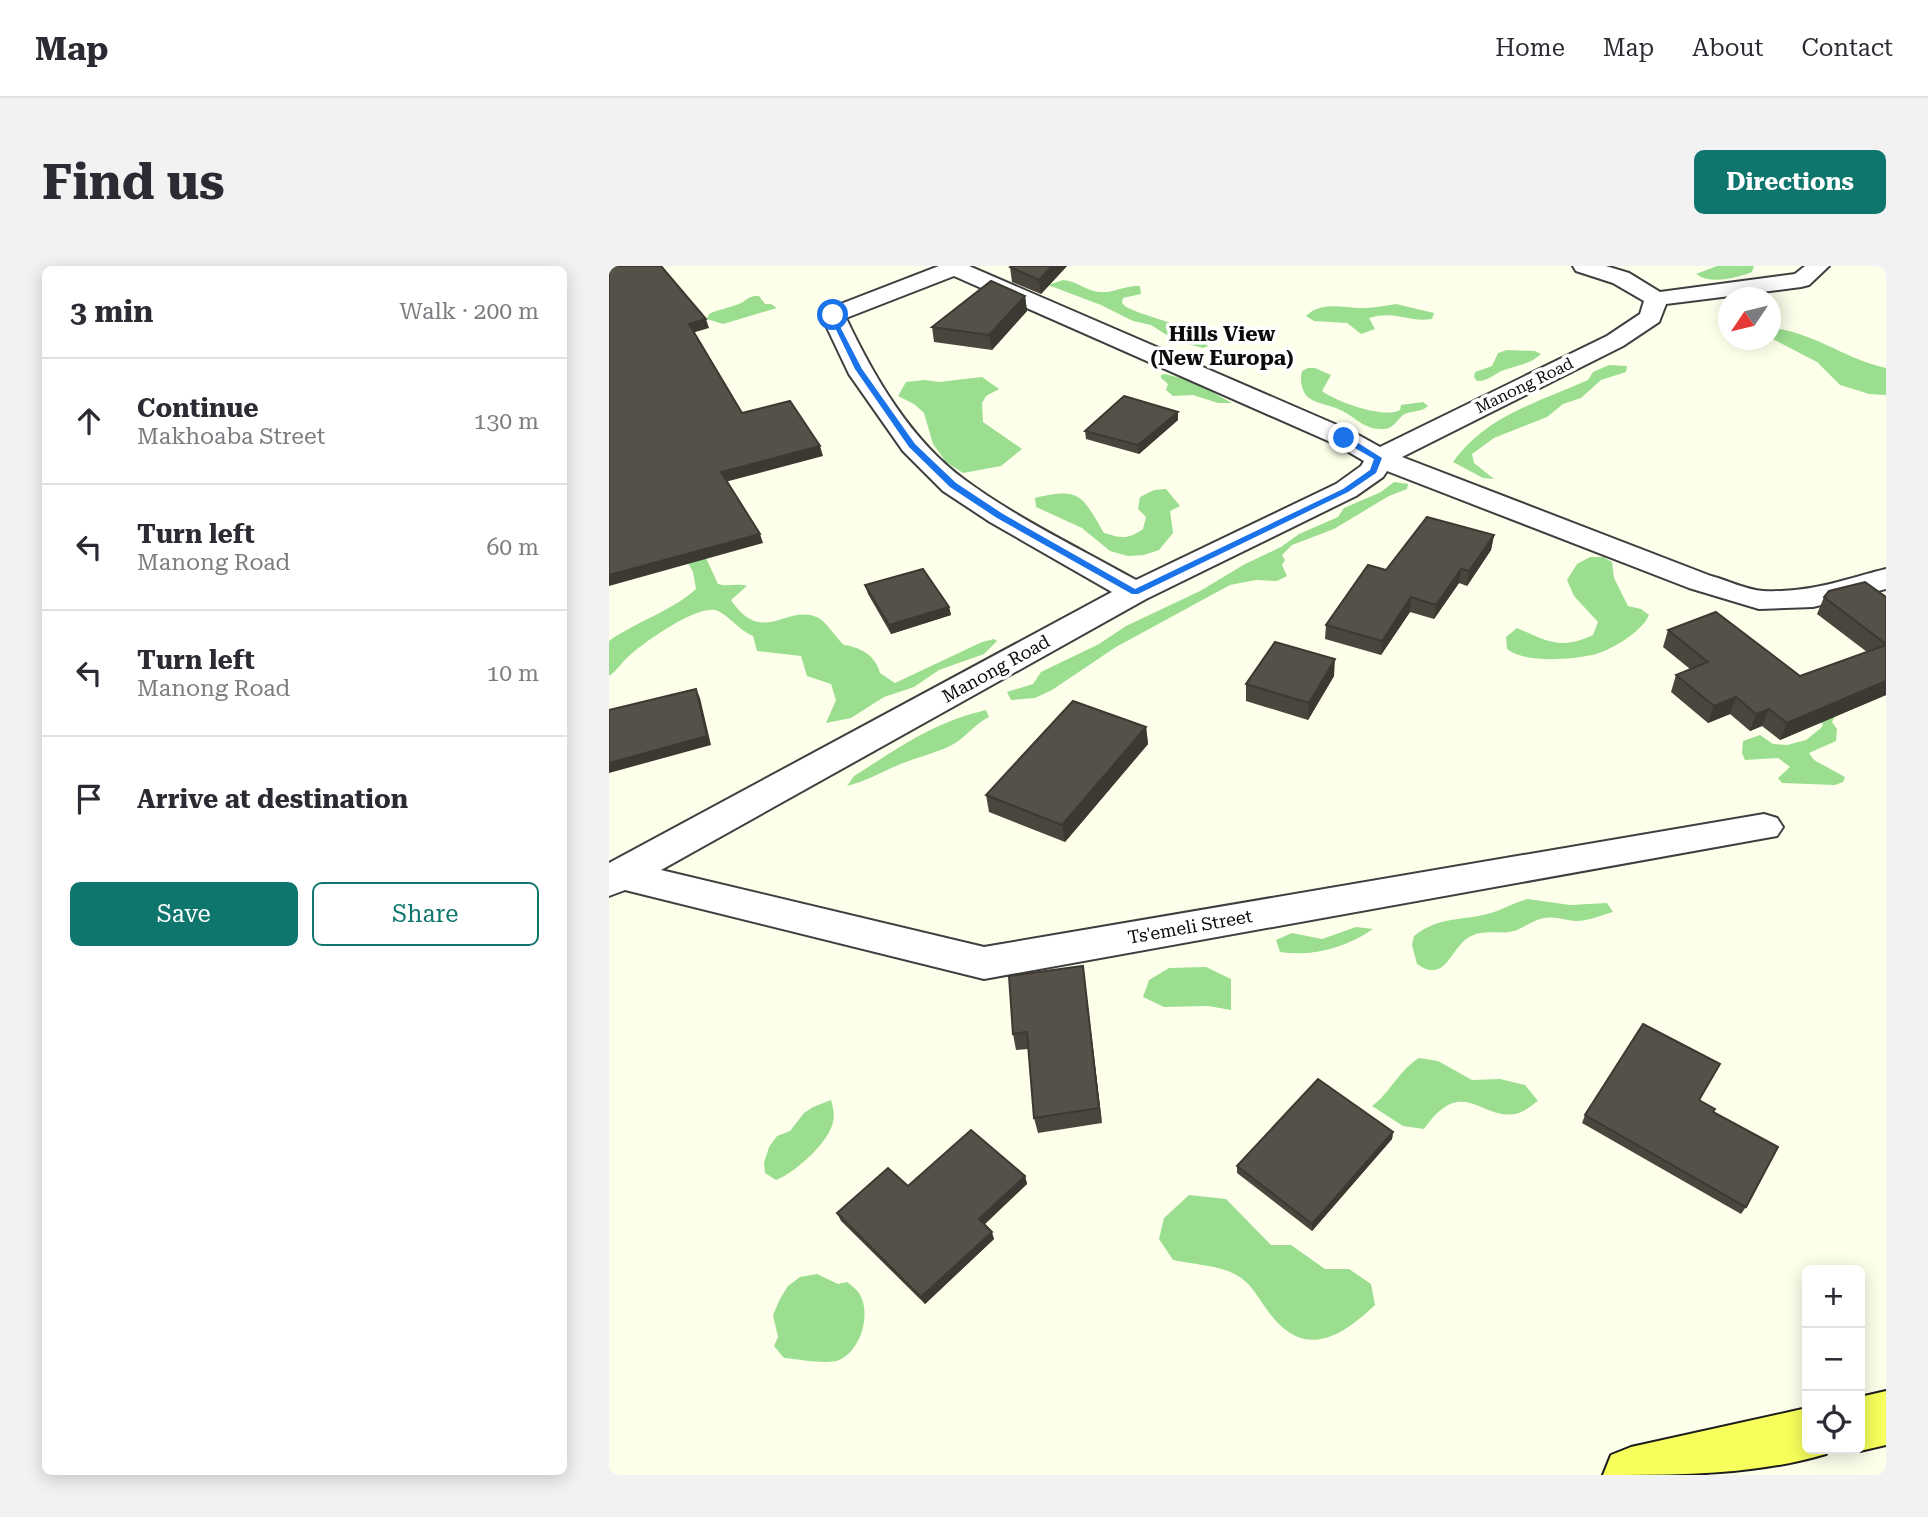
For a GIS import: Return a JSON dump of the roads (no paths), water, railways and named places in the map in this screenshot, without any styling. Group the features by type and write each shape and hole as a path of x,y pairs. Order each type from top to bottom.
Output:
{"main road":[{"path":"1865,1423 1886,1418"},
{"path":"1631,1475 1802,1436"}],"street":[{"path":"1584,266 1622,278 1656,299 1801,279 1818,266"},
{"path":"1135,593 1000,516 953,485 912,445 858,369 833,315 952,267 1344,438 1378,458 1700,582 1759,600 1813,597 1863,587 1886,578"},
{"name":"Manong Road","path":"615,878 1135,593 1346,490 1373,471 1378,458 1615,341 1651,317 1656,299"},
{"name":"Ts'emeli Street","path":"615,878 984,963 1764,827"}],"district":[{"name":"Hills View (New Europa)","path":"1222,346"}]}
